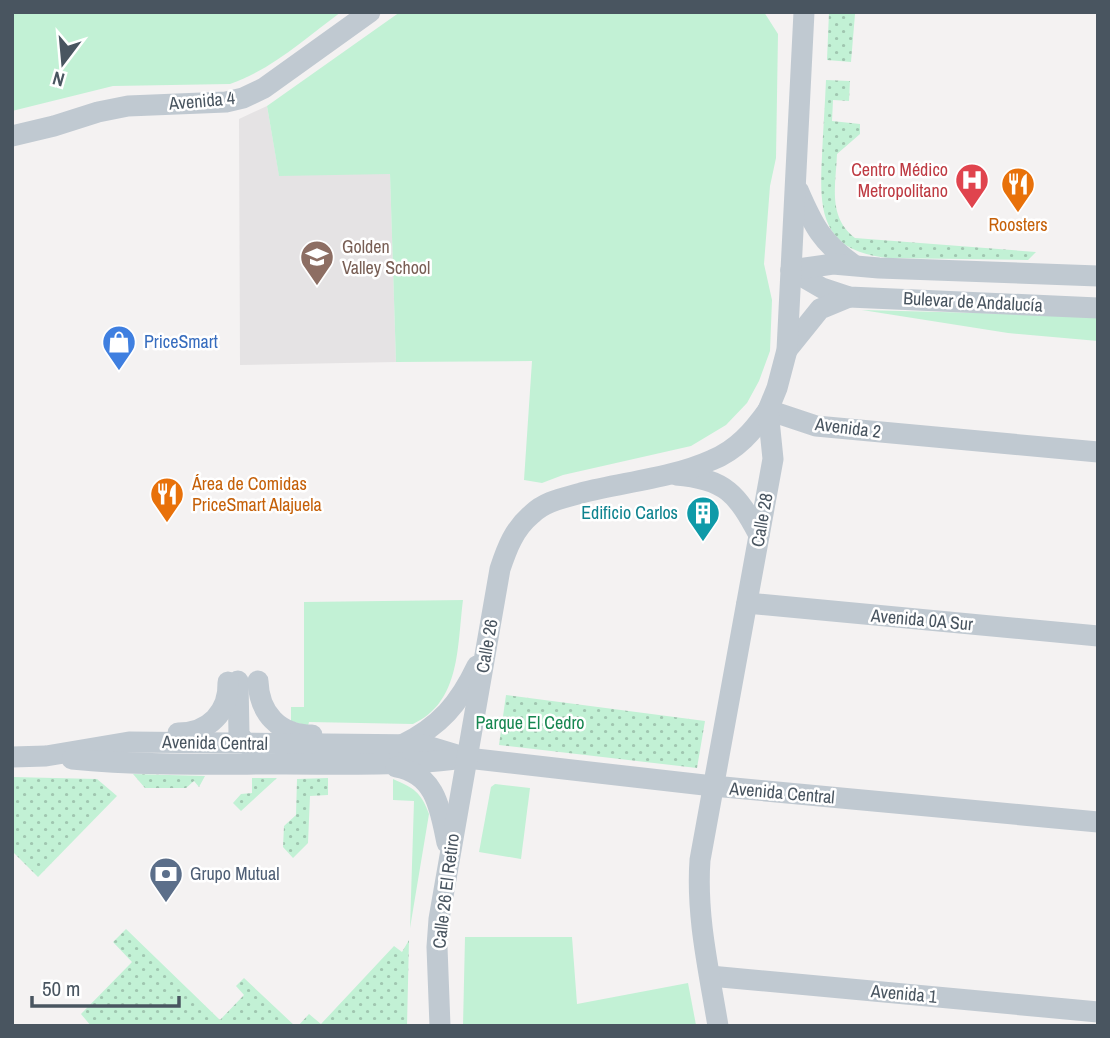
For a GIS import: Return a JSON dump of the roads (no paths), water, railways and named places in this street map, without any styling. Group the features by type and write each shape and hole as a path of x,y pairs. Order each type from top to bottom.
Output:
{"street":[{"name":"Avenida 4","path":"12,136 54,126 98,111 128,106 226,102 243,98 264,88 370,12"},
{"path":"788,12 803,47"},
{"name":"Calle 28","path":"718,1026 701,927 698,880 773,459 768,410 787,350 804,12"},
{"path":"796,184 808,214 822,238 854,265"},
{"name":"Bulevar de Andalucía","path":"792,270 811,266 854,265 1098,276"},
{"name":"Bulevar de Andalucía","path":"792,270 822,288 849,297 1098,308"},
{"name":"Bulevar de Andalucía","path":"787,350 820,309 849,297"},
{"path":"667,474 699,465 726,453 748,435 768,410"},
{"name":"Avenida 2","path":"768,410 816,426 1098,452"},
{"path":"667,474 710,480 724,486 744,506 759,536"},
{"name":"Calle 26","path":"467,758 500,569 513,535 533,512 545,504 667,474"},
{"name":"Avenida 0A Sur","path":"747,603 1098,636"},
{"path":"402,745 425,733 449,712 467,688 487,645"},
{"path":"243,681 239,734 245,743 262,754 422,755 460,741 472,730"},
{"path":"86,749 134,734 187,733 202,730 216,719 227,697 243,681"},
{"path":"243,681 278,726 287,731 306,735 354,735 372,754 416,774 427,782 435,793 440,808 449,854"},
{"name":"Avenida Central","path":"46,756 129,742 245,743 372,754 422,763 467,758"},
{"path":"110,762 132,753 166,753 183,743"},
{"path":"171,763 190,754 228,754 245,743"},
{"name":"Avenida Central","path":"12,757 46,756 110,762 171,763 372,754 402,745 424,745 467,758 713,786 1098,822"},
{"name":"Calle 26 El Retiro","path":"440,1026 437,947 449,854 467,758"},
{"name":"Avenida 1","path":"710,976 1098,1012"}],"place":[{"name":"Centro Médico Metropolitano","path":"972,210"},
{"name":"Roosters","path":"1018,214"},
{"name":"Golden Valley School","path":"317,287"},
{"name":"PriceSmart","path":"119,372"},
{"name":"Área de Comidas PriceSmart Alajuela","path":"167,524"},
{"name":"Edificio Carlos","path":"703,543"},
{"name":"Grupo Mutual","path":"166,904"}],"park label":[{"name":"Parque El Cedro","path":"530,723"}]}
